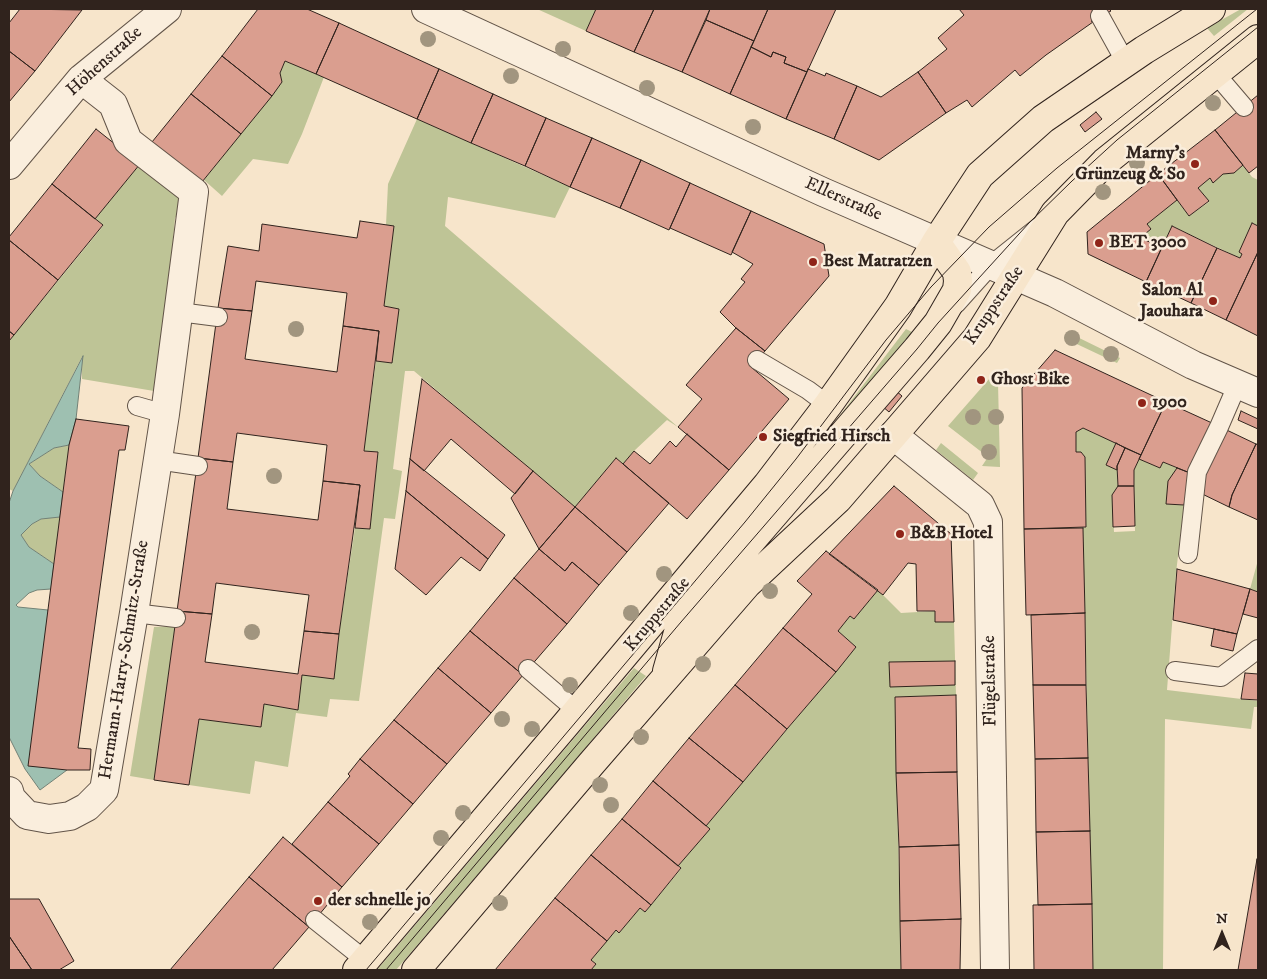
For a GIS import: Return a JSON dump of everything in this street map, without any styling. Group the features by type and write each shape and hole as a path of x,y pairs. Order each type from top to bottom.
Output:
{"main road":[{"name":"Kruppstraße","path":"361,965 767,485 828,405 898,307 936,242 980,175 1043,119 1126,62 1212,9"},
{"name":"Kruppstraße","path":"416,970 748,584 838,500 977,338 1003,270 1105,162 1258,39"},
{"name":"Kruppstraße","path":"664,680 681,622 938,323 957,290 958,281 957,272 936,242"}],"street":[{"name":"Höhenstraße","path":"9,165 81,79 167,9"},
{"name":"Ellerstraße","path":"426,9 823,192 1055,293 1193,364 1248,388"},
{"name":"Hermann-Harry-Schmitz-Straße","path":"9,791 11,798 27,814 49,819 70,816 87,808 104,790 165,414 180,312 194,192 128,142 113,104 81,79"},
{"name":"Flügelstraße","path":"893,435 980,505 988,522 995,970"}],"lane":[{"path":"1100,16 1126,62"},
{"path":"1215,73 1244,107"},
{"name":"Kruppstraße","path":"938,323 1003,270"},
{"path":"180,312 218,317"},
{"path":"757,360 808,390 828,405"},
{"path":"1188,554 1197,472 1219,427 1248,388"},
{"path":"137,406 165,414"},
{"path":"157,460 198,466"},
{"path":"134,613 176,618"},
{"path":"1175,671 1221,677 1258,649"},
{"path":"528,669 577,711"},
{"path":"315,920 361,965"}],"shaded area":[{"path":"537,9 596,9 586,31"},
{"path":"1241,9 1248,9 1214,36 1207,28"},
{"path":"285,61 324,77 288,164 253,159 222,196 204,180 282,82 280,73"},
{"path":"417,119 570,187 555,218 448,197 445,226 678,427 667,420 623,464 616,458 575,507 414,371 405,371 393,469 402,471 395,519 384,518 359,701 330,699 327,717 296,713 288,767 255,761 250,794 189,785 199,719 261,727 264,704 298,710 302,675 339,634 355,528 370,529 378,452 364,451 376,361 392,363 398,309 384,306 394,227 386,225 388,184"},
{"path":"140,164 187,204 175,218 170,276 154,391 82,379 82,357 13,491 9,489 9,341 103,226 95,219"},
{"path":"1243,165 1252,177 1258,180 1258,226 1252,223 1239,252 1242,254 1240,258 1172,226 1162,247 1140,238 1151,229 1147,224 1177,200 1189,216 1209,202 1198,188 1210,178 1213,182 1223,174 1234,173"},
{"path":"906,329 916,334 815,448"},
{"path":"1067,332 1120,358 1117,363 1064,338"},
{"path":"83,356 76,419 69,445 54,448 29,464 40,476 63,492 60,517 41,519 32,524 21,535 29,547 54,564 51,589 37,590 29,593 16,605 18,607 48,610 67,770 40,790 25,769 9,737 9,503 13,491"},
{"path":"990,378 993,378 998,383 1000,467 982,466 988,457 948,426"},
{"path":"1083,428 1116,443 1106,465 1117,470 1118,486 1112,495 1114,532 1135,531 1134,470 1139,459 1160,468 1163,462 1177,468 1166,504 1184,505 1176,573 1167,690 1258,701 1258,707 1254,707 1251,729 1165,719 1163,970 1093,970 1083,528 1086,527 1085,457 1081,452 1076,452 1076,432"},
{"path":"941,443 978,473 973,480 936,450"},
{"path":"69,445 63,492 40,476 29,464 54,448"},
{"path":"50,517 60,517 54,564 29,547 21,535 32,524"},
{"path":"1258,560 1258,592 1250,589"},
{"path":"878,590 901,613 935,611 935,622 954,622 956,695 895,697 901,970 591,970 596,964 591,960 616,930 619,933 640,908 645,912 651,905 681,869 678,866 709,829 706,826 856,647 838,631 850,616 854,619"},
{"path":"175,626 154,780 130,776 154,627"},
{"path":"634,668 646,676 549,791 396,970 377,970"}],"building":[{"path":"20,9 82,10 35,71 9,51 9,23"},
{"path":"258,9 307,9 339,23 316,74 285,61 280,73 282,82 272,96 222,56"},
{"path":"596,9 654,9 634,52 586,31"},
{"path":"654,9 710,9 682,72 634,52"},
{"path":"710,9 768,9 754,41 706,20"},
{"path":"768,9 836,9 807,72 784,63 786,57 773,52 771,57 751,47"},
{"path":"959,9 1109,9 1111,11 1091,21 1093,22 1020,76 1015,70 972,107 967,100 946,113 918,72 947,49 938,38 964,15"},
{"path":"706,20 754,41 730,94 682,72"},
{"path":"339,23 439,69 417,119 316,74"},
{"path":"751,47 771,57 773,52 786,57 784,63 807,72 786,119 730,94"},
{"path":"9,51 35,71 9,102"},
{"path":"222,56 272,96 241,134 191,94"},
{"path":"439,69 493,94 471,143 417,119"},
{"path":"808,69 825,76 826,73 857,86 834,139 786,119"},
{"path":"918,72 946,113 879,160 834,139 857,86 881,97"},
{"path":"191,94 241,134 202,182 152,142"},
{"path":"493,94 546,118 525,166 471,143"},
{"path":"1258,95 1258,166 1249,173 1215,130"},
{"path":"1096,112 1102,119 1085,132 1080,125"},
{"path":"546,118 592,138 570,187 525,166"},
{"path":"96,129 140,164 95,219 52,184"},
{"path":"1215,130 1243,165 1234,173 1223,174 1213,183 1210,178 1198,188 1209,201 1189,216 1158,174"},
{"path":"592,138 641,160 620,208 570,187"},
{"path":"641,160 690,183 669,230 620,208"},
{"path":"1158,174 1177,200 1147,224 1151,229 1140,238 1162,247 1146,282 1088,254 1087,232"},
{"path":"690,183 751,211 731,255 670,228"},
{"path":"52,184 103,225 58,280 9,240 9,237"},
{"path":"751,211 824,244 829,276 765,351 736,328 720,312 745,282 741,279 753,264 732,252"},
{"path":"360,221 394,226 384,306 399,309 392,363 376,361 379,331 343,326 347,293 256,281 252,311 218,308 228,246 259,251 262,224 357,238"},
{"path":"1252,223 1258,226 1258,252 1226,320 1191,303 1217,248 1240,258 1242,254 1239,252"},
{"path":"1172,226 1217,248 1191,303 1146,282"},
{"path":"9,240 58,280 14,335 9,331"},
{"path":"1258,252 1258,336 1226,320"},
{"path":"218,308 252,311 245,359 337,372 343,326 379,331 364,451 378,452 370,529 355,528 360,485 323,481 327,445 237,433 233,462 198,458"},
{"path":"736,328 765,351 751,367 789,399 729,470 678,427 702,399 686,385"},
{"path":"9,331 14,335 9,341"},
{"path":"1055,350 1166,402 1141,455 1083,428 1076,432 1076,452 1081,452 1085,457 1086,527 1024,529 1022,388"},
{"path":"422,379 533,471 515,494 451,439 424,471 410,459"},
{"path":"895,390 902,396 889,412 882,406"},
{"path":"1166,402 1212,423 1190,473 1163,462 1160,468 1139,459"},
{"path":"1241,411 1258,419 1258,429 1238,420"},
{"path":"76,419 129,426 125,450 119,450 78,748 91,749 90,770 28,766 69,445"},
{"path":"1212,423 1256,444 1232,495 1229,507 1194,490"},
{"path":"687,434 729,470 687,519 623,464 634,451 650,464 670,441 676,447"},
{"path":"1116,443 1125,448 1117,470 1106,465"},
{"path":"1256,444 1258,445 1258,520 1229,507 1232,495"},
{"path":"1125,448 1141,455 1134,470 1134,486 1118,486 1117,466"},
{"path":"198,458 233,462 227,509 318,520 323,481 360,485 339,634 304,631 309,595 216,583 212,614 177,611"},
{"path":"616,458 669,503 627,552 575,507"},
{"path":"410,459 505,535 488,559 406,491"},
{"path":"1177,468 1190,473 1184,505 1166,504 1168,481"},
{"path":"533,471 575,507 539,549 511,498"},
{"path":"894,486 951,534 954,622 935,622 935,611 917,611 916,564 908,563 883,595 829,554"},
{"path":"1118,486 1134,486 1135,526 1113,527 1112,495"},
{"path":"406,491 488,559 480,571 461,557 426,595 395,569"},
{"path":"575,507 627,552 599,585 572,562 565,571 539,549"},
{"path":"1083,528 1085,613 1026,615 1024,529"},
{"path":"539,549 565,571 572,562 599,585 567,624 514,578"},
{"path":"826,551 878,590 854,619 850,616 838,631 856,647 836,672 783,628 812,594 797,581"},
{"path":"1177,569 1250,589 1237,634 1173,620"},
{"path":"514,578 567,624 523,675 470,631"},
{"path":"1250,589 1258,592 1258,618 1243,614"},
{"path":"177,611 212,614 205,662 298,674 304,631 339,634 334,679 302,675 298,710 264,704 261,727 199,719 189,785 154,780"},
{"path":"1085,613 1086,685 1033,685 1031,615"},
{"path":"783,628 836,672 787,729 735,685"},
{"path":"1214,629 1237,634 1233,651 1211,646"},
{"path":"470,631 523,675 491,713 438,668"},
{"path":"955,661 955,685 890,687 889,662"},
{"path":"438,668 491,713 447,764 394,720"},
{"path":"1245,673 1258,674 1258,700 1241,699"},
{"path":"735,685 787,729 743,782 689,738"},
{"path":"1033,685 1086,685 1088,758 1035,759"},
{"path":"956,695 957,772 896,773 895,697"},
{"path":"394,720 447,764 413,804 360,759"},
{"path":"689,738 743,782 706,826 653,781"},
{"path":"1088,758 1090,831 1036,832 1035,759"},
{"path":"360,759 413,804 379,844 328,802 350,776 348,774"},
{"path":"957,772 959,845 899,847 896,773"},
{"path":"653,781 710,829 678,866 622,819"},
{"path":"328,802 379,844 342,887 292,844"},
{"path":"622,819 681,868 651,905 591,855"},
{"path":"1090,831 1092,904 1038,905 1036,832"},
{"path":"283,837 342,887 309,927 249,877"},
{"path":"959,845 961,919 900,921 899,847"},
{"path":"591,855 651,905 645,912 640,908 619,933 616,930 607,941 555,898"},
{"path":"1257,859 1258,970 1238,970"},
{"path":"249,877 309,927 272,970 170,970"},
{"path":"555,898 607,941 591,960 596,964 591,970 495,970"},
{"path":"9,899 39,899 74,961 59,970 32,970 9,936"},
{"path":"1092,904 1093,970 1034,970 1033,905"},
{"path":"961,919 960,970 901,970 900,921"},
{"path":"9,936 32,970 9,970"}],"tram line":[{"path":"366,970 745,522 796,459 886,340 931,287 989,227 1057,168 1257,9"},
{"path":"386,970 938,323 1029,223 1117,140 1258,27"}],"place":[{"name":"Marny's Grünzeug & So","path":"1195,164"},
{"name":"BET 3000","path":"1099,243"},
{"name":"Best Matratzen","path":"813,262"},
{"name":"Salon Al Jaouhara","path":"1213,301"},
{"name":"Ghost Bike","path":"981,380"},
{"name":"1900","path":"1142,403"},
{"name":"Siegfried Hirsch","path":"763,437"},
{"name":"B&B Hotel","path":"900,534"},
{"name":"der schnelle jo","path":"318,901"}]}
